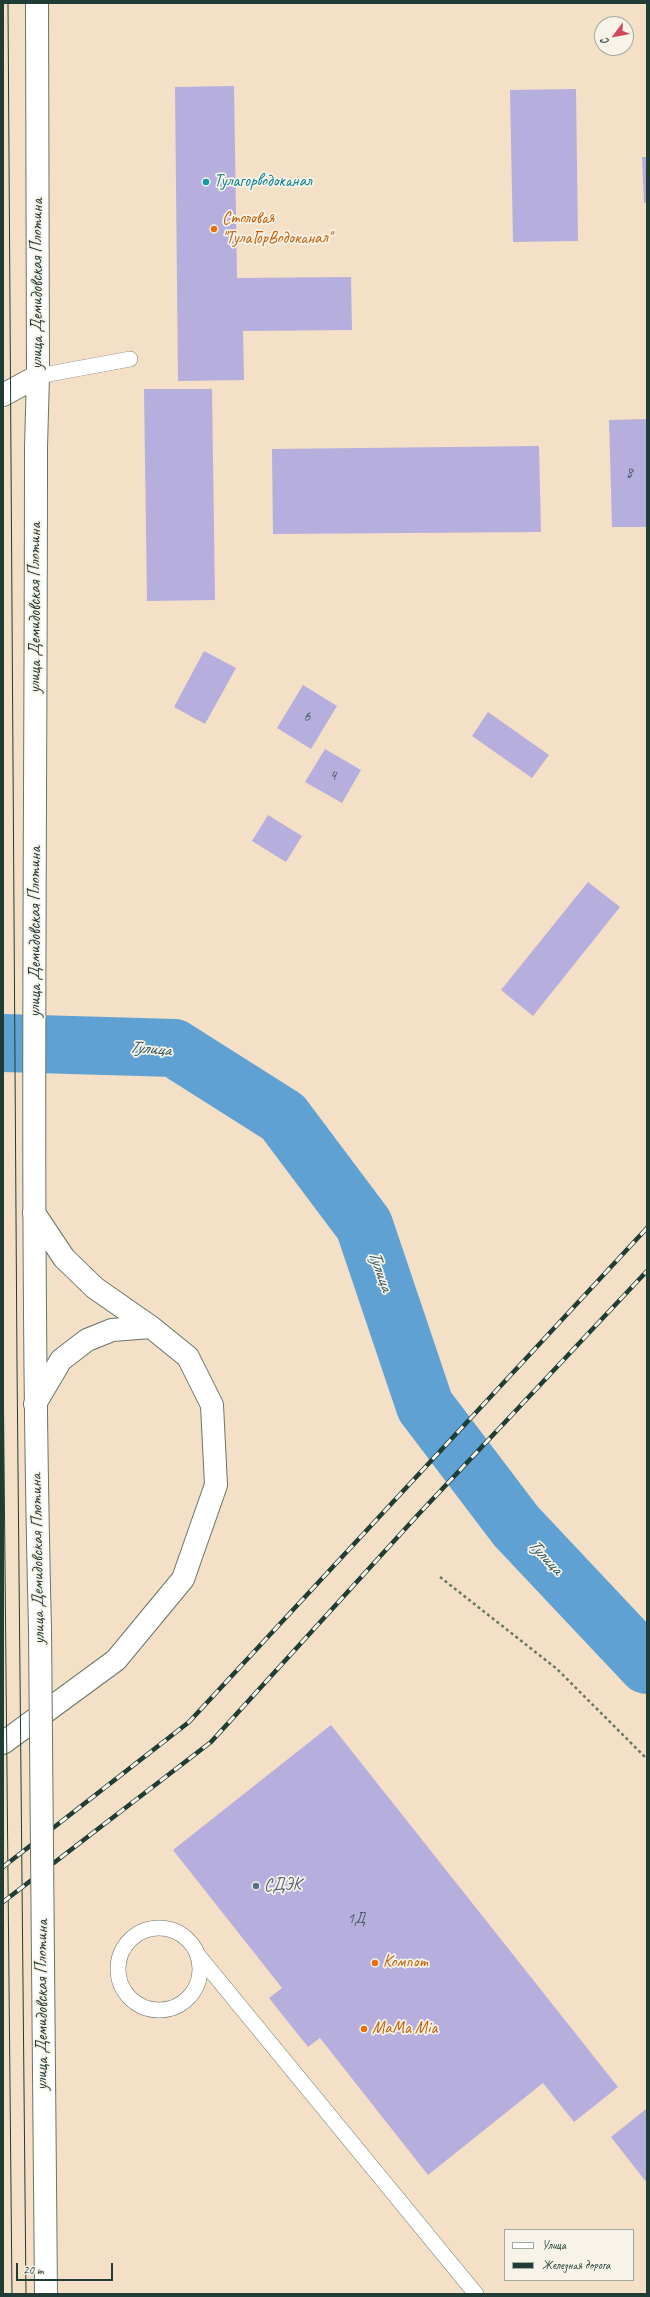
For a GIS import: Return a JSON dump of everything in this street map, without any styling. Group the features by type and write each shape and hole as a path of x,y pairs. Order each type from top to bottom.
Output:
{"main road":[{"name":"улица Демидовская Плотина","path":"37,3 38,376 36,447 34,1404 40,1630 46,2294"},
{"path":"3,396 38,376"},
{"path":"3,1743 116,1660 183,1579 216,1485 212,1405 188,1357 151,1327 90,1283 64,1258 34,1213"},
{"path":"34,1404 61,1360 87,1340 112,1330 151,1327"}],"lane":[{"path":"38,376 130,359"},
{"path":"198,1955 201,1972 196,1988 182,2004 169,2009 145,2008 133,2001 124,1990 118,1974 119,1960 130,1940 139,1934 152,1929 166,1929 180,1933 190,1942 198,1955 476,2294"}],"path":[{"path":"440,1577 557,1669 647,1759"}],"building":[{"name":"Тулагорводоканал","path":"234,86 237,278 351,277 352,330 243,331 244,380 178,381 175,87"},
{"path":"576,89 578,241 513,242 510,90"},
{"path":"642,157 647,157 647,203 644,203"},
{"path":"144,389 212,389 215,600 147,601"},
{"path":"647,419 647,527 612,527 609,420"},
{"path":"539,446 541,532 273,534 272,449"},
{"path":"204,651 236,668 205,724 174,707"},
{"path":"303,685 337,706 311,749 277,728"},
{"path":"488,712 549,755 532,778 472,736"},
{"path":"325,749 361,770 342,803 305,782"},
{"path":"268,815 302,836 286,862 252,841"},
{"path":"588,882 620,907 533,1016 501,990"},
{"path":"331,1725 618,2087 574,2122 543,2083 428,2175 320,2038 308,2047 269,1998 282,1988 173,1850"},
{"path":"646,2109 647,2111 647,2183 611,2137"}],"waterway":[{"name":"Тулица","path":"3,1043 174,1048 283,1117 364,1225 425,1406 516,1526 647,1665"}],"tram line":[{"path":"8,3 17,1365 26,2294"},
{"path":"3,1356 12,2294"}],"railway":[{"path":"3,1867 189,1722 647,1228"},
{"path":"3,1902 211,1742 415,1518 647,1271"}],"place":[{"name":"Тулагорводоканал","path":"206,182"},
{"name":"Столовая \"ТулаГорВодоканал\"","path":"214,229"},
{"name":"СДЭК","path":"256,1886"},
{"name":"Компот","path":"375,1963"},
{"name":"MaMa Mia","path":"364,2029"}]}
